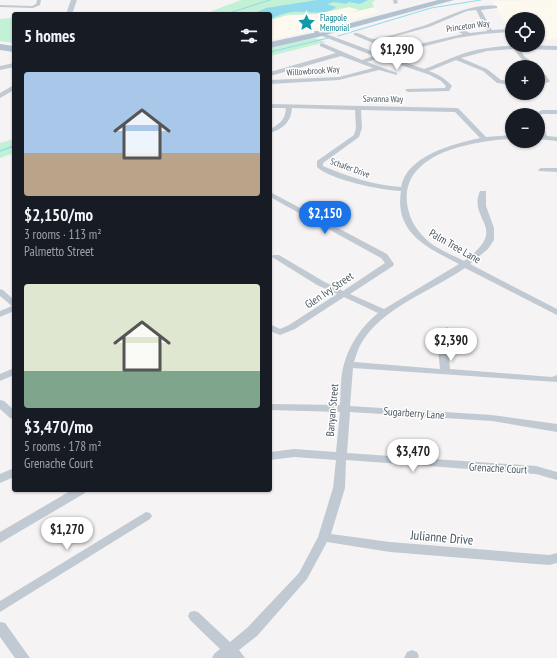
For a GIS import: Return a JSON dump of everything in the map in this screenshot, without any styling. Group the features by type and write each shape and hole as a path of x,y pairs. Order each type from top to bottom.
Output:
{"main road":[{"path":"71,12 74,0"},
{"path":"272,42 321,32 434,0"},
{"path":"272,44 417,7 450,0"},
{"path":"0,44 12,46"},
{"path":"0,47 12,49"}],"street":[{"path":"0,6 33,7 38,5 39,0"},
{"path":"372,41 427,26 456,12 477,8 495,7"},
{"path":"477,8 490,31"},
{"path":"454,28 469,34"},
{"name":"Princeton Way","path":"362,62 378,56 447,37 490,31 505,31"},
{"path":"321,32 352,46 443,80 449,86 447,90 408,90"},
{"path":"356,34 397,51"},
{"path":"322,46 395,74"},
{"path":"424,72 457,58 481,51 505,48"},
{"path":"545,48 557,48"},
{"path":"519,52 526,60"},
{"path":"272,73 340,54"},
{"path":"457,58 485,70 499,82 505,82"},
{"path":"0,68 12,65"},
{"name":"Willowbrook Way","path":"272,82 328,80 352,76 379,68"},
{"path":"0,96 12,89"},
{"name":"Savanna Way","path":"272,106 457,110 484,138"},
{"path":"272,130 283,125 288,120 289,107"},
{"name":"Schafer Drive","path":"358,108 359,128 357,136 319,162 320,167 350,180 370,186 404,189"},
{"path":"545,112 557,112"},
{"name":"Palm Tree Lane","path":"505,137 484,138 442,151 426,160 413,170 404,189 403,213 412,231 428,245 557,312"},
{"path":"545,137 557,138"},
{"path":"541,170 557,170"},
{"name":"Banyan Street","path":"219,658 234,654 303,576 324,537 339,488 348,365 357,342 375,320 384,313 464,265 487,248 490,239 490,227 483,213 480,202 483,193"},
{"name":"Glen Ivy Street","path":"272,195 384,256 390,264 366,278 345,294 292,327 280,332 272,328"},
{"path":"276,257 384,313"},
{"path":"0,292 12,302"},
{"path":"0,314 12,309"},
{"path":"445,372 443,348 447,330"},
{"path":"348,365 554,380 557,378"},
{"path":"0,378 12,372"},
{"path":"0,403 12,414"},
{"name":"Sugarberry Lane","path":"272,407 321,407 492,418 557,428"},
{"name":"Grenache Court","path":"272,456 294,453 341,456 536,470 557,476"},
{"path":"0,479 12,473"},
{"path":"0,538 78,492"},
{"path":"0,607 146,516"},
{"name":"Julianne Drive","path":"324,537 397,547 549,560 557,558"},
{"path":"194,616 234,654"},
{"path":"0,627 23,658"}],"shaded area":[{"path":"557,0 557,39 545,39 545,12 505,12 505,22 492,1"},
{"path":"351,7 364,9 372,8 382,11 308,32 272,40 272,19 288,15 316,14"}],"green space":[{"path":"241,0 375,0 372,3 374,7 350,13 359,10 349,7 316,14 288,15 272,19 272,12 209,12"},
{"path":"12,18 12,43 0,41 0,19"},
{"path":"315,38 326,42 272,56 272,48"},
{"path":"12,140 12,154 0,158 0,143"}],"water":[{"path":"317,0 368,0 360,4 334,2 327,4 336,7 332,10 321,12 292,12 272,18 272,12 257,12 266,8"}],"waterway":[{"path":"232,12 270,0"},
{"path":"338,36 431,8 481,0"},
{"path":"272,52 328,38"},
{"path":"0,151 12,147"}],"place":[{"name":"Flagpole Memorial","path":"307,23"}]}
